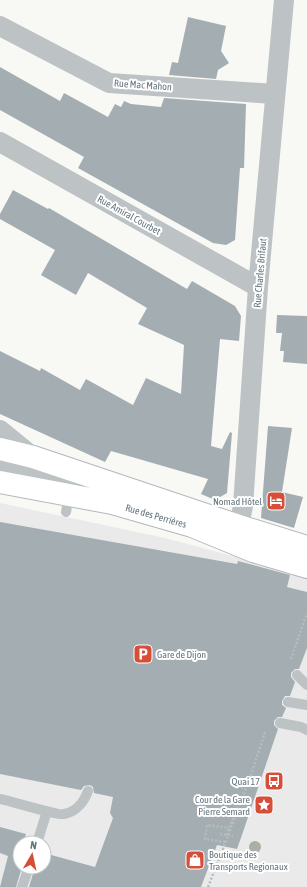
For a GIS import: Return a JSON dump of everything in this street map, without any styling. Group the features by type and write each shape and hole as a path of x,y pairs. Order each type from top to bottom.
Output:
{"main road":[{"name":"Rue des Perrières","path":"0,449 33,457 103,480 231,532 253,551 307,567"},
{"name":"Rue des Perrières","path":"0,482 68,503 112,503 185,524 307,547"}],"street":[{"name":"Rue Charles Brifaut","path":"231,532 243,506 258,287 284,0"},
{"name":"Rue Mac Mahon","path":"0,26 109,83 275,94"},
{"name":"Rue Amiral Courbet","path":"0,142 258,287"},
{"path":"0,430 33,457"},
{"name":"Rue des Perrières","path":"0,468 103,480"}],"lane":[{"path":"297,675 307,685"},
{"path":"288,702 307,705"},
{"path":"280,723 301,727 307,730"},
{"path":"0,799 64,815 78,808 86,798 88,791"},
{"path":"40,835 47,811"},
{"path":"22,887 26,875"}],"path":[{"path":"227,835 246,789 237,786"},
{"path":"208,887 225,842 229,828 207,824 205,839 225,842"}],"shaded area":[{"name":"Gare de Dijon","path":"0,503 165,538 307,576 307,887 0,887"}],"building":[{"path":"188,17 226,26 221,51 229,63 218,70 216,79 169,75 172,62 178,63"},
{"path":"0,67 60,101 64,93 108,117 115,104 121,107 124,101 131,104 161,107 164,98 246,104 244,168 240,168 235,240 226,245 213,243 78,168 84,157 0,110"},
{"path":"13,190 48,209 49,208 187,289 192,281 235,306 241,316 239,341 220,339 211,446 222,449 230,432 232,433 227,493 215,500 201,494 208,479 111,451 105,462 0,414 0,351 40,371 41,368 80,390 86,379 133,405 146,378 181,394 184,345 138,324 147,308 88,273 76,295 41,275 55,250 0,219 0,214"},
{"path":"277,315 307,316 307,364 283,362 284,351 280,351 282,333 276,333"},
{"path":"268,426 292,428 282,492 303,497 294,528 261,518"},
{"name":"Gare de Dijon","path":"0,522 237,564 238,561 290,575 287,587 307,592 307,648 299,669 295,669 291,673 291,677 295,682 290,696 285,696 282,701 282,705 286,708 282,717 278,717 274,721 274,725 278,729 237,849 217,845 201,887 29,887 33,875 52,875 52,855 95,867 113,818 110,813 113,797 94,793 93,787 90,785 84,786 81,790 0,774"},
{"path":"0,827 26,834 12,835 12,875 20,875 16,887 0,887 8,856 0,853"}],"place":[{"name":"Nomad Hôtel","path":"276,501"},
{"name":"Gare de Dijon","path":"143,654"},
{"name":"Quai 17","path":"274,781"},
{"name":"Cour de la Gare Pierre Semard","path":"264,805"},
{"name":"Boutique des Transports Regionaux","path":"195,860"}]}
